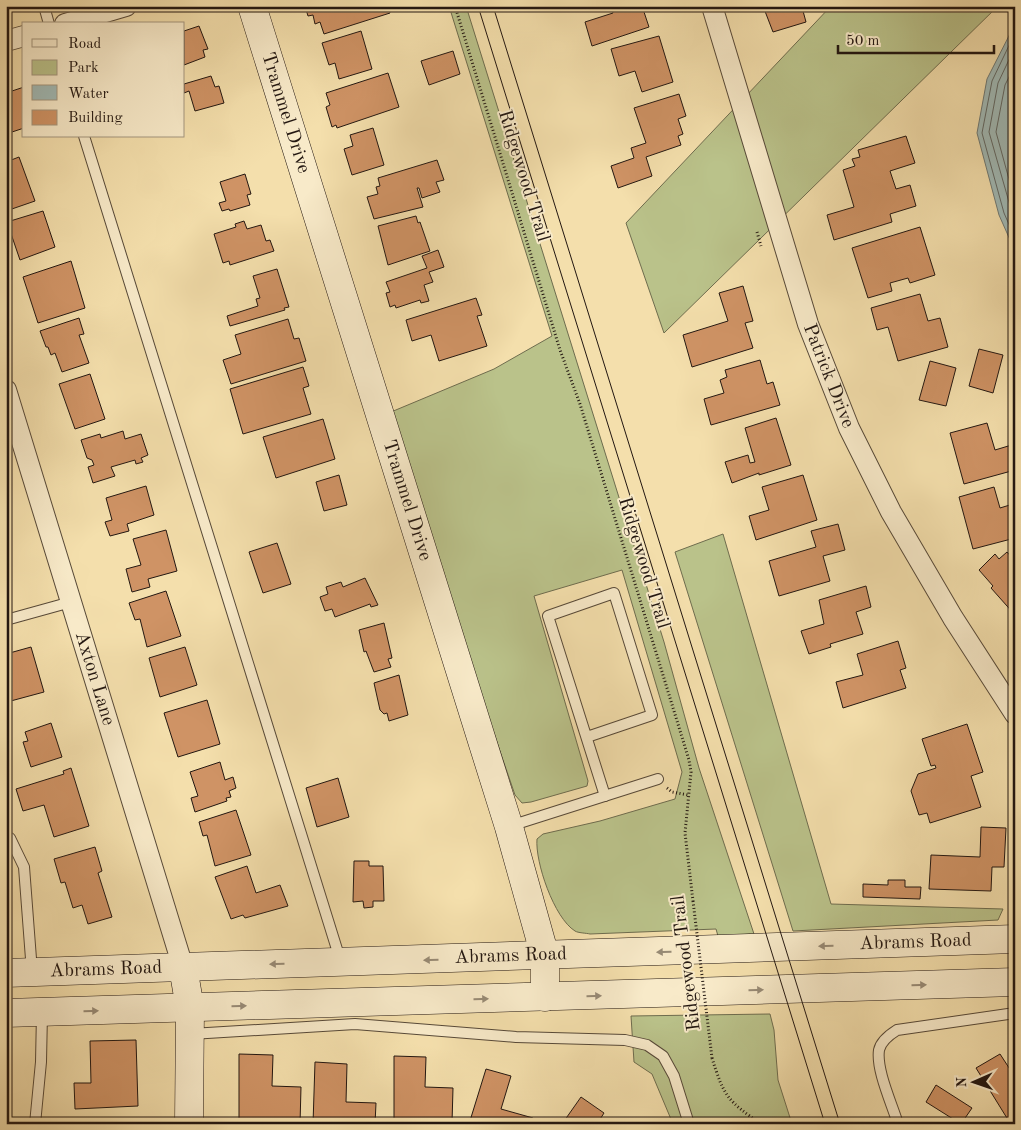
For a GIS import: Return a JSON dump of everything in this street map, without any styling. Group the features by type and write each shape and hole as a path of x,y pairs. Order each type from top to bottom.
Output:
{"main road":[{"name":"Trammel Drive","path":"252,6 508,826 545,956 545,997"},
{"name":"Abrams Road","path":"19,972 1015,939"},
{"path":"183,967 191,1021 188,1124"},
{"path":"6,1013 42,1012 191,1021 545,997 1015,982"}],"street":[{"path":"72,22 126,6"},
{"name":"Patrick Drive","path":"712,6 808,324 849,428 892,512 954,618 1015,714"},
{"path":"6,42 22,37"},
{"name":"Axton Lane","path":"6,390 10,418 71,602 183,967"}],"lane":[{"path":"44,6 48,22"},
{"path":"85,138 341,962"},
{"path":"587,737 652,716 614,594 548,616 605,796"},
{"path":"6,620 71,602"},
{"path":"508,826 658,778"},
{"path":"6,836 10,838 24,867 19,972"},
{"path":"36,1124 41,1062 42,1012"},
{"path":"898,1124 879,1063 879,1048 886,1037 897,1030 1015,1013"},
{"path":"191,1021 355,1024 516,1037 625,1040 647,1045 663,1056 674,1076 689,1124"}],"path":[{"name":"Ridgewood Trail","path":"455,6 560,350 580,404 690,760 685,833 712,1058 721,1088 733,1105 761,1124"},
{"path":"658,778 672,792 688,795"}],"green space":[{"path":"449,6 466,6 664,642 699,768 754,934 718,936 716,929 590,934 578,932 567,924 547,889 539,861 537,839 543,834 600,821 675,799 682,772 622,570 534,596 588,781 587,786 531,802 522,803 515,795 460,634 391,412 494,369 552,336"},
{"path":"831,6 998,6 664,333 626,223"},
{"path":"723,534 831,904 1003,909 998,920 793,931 675,552"},
{"path":"770,1014 774,1030 778,1080 792,1124 673,1124 652,1074 634,1062 631,1016"}],"water":[{"path":"1015,24 1015,251 999,215 977,133 987,79"}],"building":[{"path":"305,6 388,6 390,13 324,34 320,22 315,24 313,15 308,16"},
{"path":"611,6 642,6 649,27 592,46 585,22 613,13"},
{"path":"763,6 815,7 803,11 806,22 773,32"},
{"path":"199,26 208,49 203,50 205,57 185,65 185,31"},
{"path":"361,31 372,69 339,79 335,63 329,65 322,43"},
{"path":"659,36 673,82 642,92 635,71 619,76 611,49"},
{"path":"453,51 460,74 429,85 421,61"},
{"path":"388,73 399,107 337,128 336,125 332,127 326,107 330,105 326,93"},
{"path":"211,76 215,87 219,86 224,103 195,111 189,91 185,93 185,84"},
{"path":"22,88 22,129 6,134 6,93"},
{"path":"679,94 686,116 678,119 683,134 678,136 681,145 646,157 652,176 618,188 611,166 634,158 631,148 646,143 634,108"},
{"path":"373,128 384,165 352,175 344,149 353,146 350,135"},
{"path":"906,136 915,163 890,171 896,189 910,185 916,206 890,214 892,222 834,240 827,215 854,207 843,170 855,166 852,159 860,157 858,150"},
{"path":"19,157 35,201 6,211 6,162"},
{"path":"437,160 444,180 436,182 440,192 422,198 419,188 417,188 423,207 374,219 367,197 378,194 376,187 380,186 378,178"},
{"path":"245,174 251,194 247,195 250,205 230,211 229,209 222,211 219,203 226,201 220,182"},
{"path":"43,211 55,247 20,260 7,222"},
{"path":"416,216 430,251 388,265 378,226"},
{"path":"244,221 247,229 261,225 266,241 270,240 274,251 230,265 229,261 223,263 214,234 236,227 235,224"},
{"path":"920,227 935,275 910,283 908,278 890,283 892,291 868,298 852,248"},
{"path":"438,250 444,267 429,272 433,282 424,285 429,301 421,303 420,300 396,308 395,305 390,307 386,293 390,292 386,282 427,268 422,256"},
{"path":"71,261 85,308 38,323 23,277"},
{"path":"277,269 289,307 284,308 285,310 230,326 227,316 258,306 256,299 260,298 253,276"},
{"path":"743,286 753,321 745,323 753,348 692,367 683,335 728,321 719,293"},
{"path":"920,294 928,321 940,318 948,347 898,361 888,327 877,330 871,308"},
{"path":"476,298 482,315 477,316 487,346 439,361 431,335 412,341 406,320"},
{"path":"79,318 84,334 79,335 89,363 62,372 55,353 51,355 40,331"},
{"path":"288,319 294,339 299,338 306,361 231,384 223,360 241,354 235,335"},
{"path":"979,349 1003,355 993,393 969,386"},
{"path":"760,360 767,384 773,382 780,405 711,425 704,399 724,393 720,380 727,377 725,370"},
{"path":"930,361 956,368 946,406 919,400"},
{"path":"303,367 309,386 303,388 311,414 243,434 230,389"},
{"path":"90,374 105,419 75,429 59,384"},
{"path":"776,418 791,465 759,475 759,473 732,483 725,462 748,455 750,463 755,462 745,428"},
{"path":"323,419 335,459 276,478 263,437"},
{"path":"987,423 995,450 1015,444 1015,470 964,484 950,433"},
{"path":"123,431 125,439 141,434 148,455 141,458 143,462 136,464 135,460 111,467 115,476 93,483 88,467 94,465 92,460 87,458 81,440 100,434 101,438"},
{"path":"339,475 347,505 324,511 316,482"},
{"path":"803,475 817,520 756,540 749,516 769,510 762,487"},
{"path":"146,486 154,515 127,524 129,531 110,536 105,522 112,520 106,498"},
{"path":"994,487 1000,508 1013,504 1015,538 973,549 959,497"},
{"path":"838,524 845,550 823,556 830,581 779,596 769,561 816,547 811,531"},
{"path":"166,530 177,571 148,579 150,587 132,592 126,569 141,565 133,539"},
{"path":"277,543 291,584 263,593 249,552"},
{"path":"1007,552 1015,561 1015,615 991,588 993,586 979,570 995,554 999,559"},
{"path":"365,578 378,605 371,607 370,604 335,617 332,609 325,611 320,597 328,594 326,587 341,582 343,587"},
{"path":"866,586 871,607 856,612 863,634 830,644 831,647 809,654 801,631 824,624 819,600"},
{"path":"166,591 181,636 147,647 140,619 135,620 129,603"},
{"path":"384,623 392,658 388,659 391,667 374,672 366,651 364,652 359,630"},
{"path":"898,641 906,668 900,670 906,688 843,708 836,682 863,675 857,654"},
{"path":"31,647 44,692 7,702 6,654"},
{"path":"185,647 197,685 160,697 149,658"},
{"path":"399,675 408,715 389,721 387,713 384,714 380,710 374,683"},
{"path":"207,700 220,744 178,757 164,713"},
{"path":"51,723 62,757 31,767 23,742 28,741 25,732"},
{"path":"967,724 983,772 971,776 981,807 930,823 927,813 919,815 911,791 918,774 936,768 935,765 931,766 922,739"},
{"path":"220,762 225,780 233,777 236,788 229,791 231,797 226,798 227,801 195,812 191,798 198,796 190,772"},
{"path":"71,768 89,826 54,837 44,805 23,811 16,789 64,774 63,771"},
{"path":"338,778 349,817 317,827 306,788"},
{"path":"236,810 251,855 215,866 207,835 203,836 199,822"},
{"path":"981,827 1006,828 1004,867 992,867 991,891 929,889 931,855 980,857"},
{"path":"95,847 102,871 98,873 112,917 88,924 82,905 73,908 65,882 61,883 54,859"},
{"path":"354,861 369,861 369,866 383,866 384,901 373,901 373,907 364,908 363,901 353,902"},
{"path":"247,866 256,893 280,885 288,906 245,918 243,915 231,919 215,877"},
{"path":"888,880 905,880 905,887 921,887 920,899 863,897 863,884 888,885"},
{"path":"6,890 8,890 7,924 6,924"},
{"path":"136,1040 138,1106 75,1109 74,1083 91,1083 90,1041"},
{"path":"239,1054 273,1055 272,1086 301,1087 300,1124 239,1124"},
{"path":"1000,1054 1015,1077 1015,1121 1010,1123 976,1068"},
{"path":"394,1056 426,1057 425,1087 453,1088 452,1123 394,1124"},
{"path":"315,1062 347,1064 346,1102 376,1103 375,1124 313,1124"},
{"path":"486,1069 511,1076 501,1109 533,1118 531,1124 469,1124"},
{"path":"936,1085 972,1108 961,1124 926,1102"},
{"path":"581,1097 604,1113 597,1124 562,1124"}],"tram line":[{"path":"478,6 825,1124"},
{"path":"493,6 840,1124"}]}
